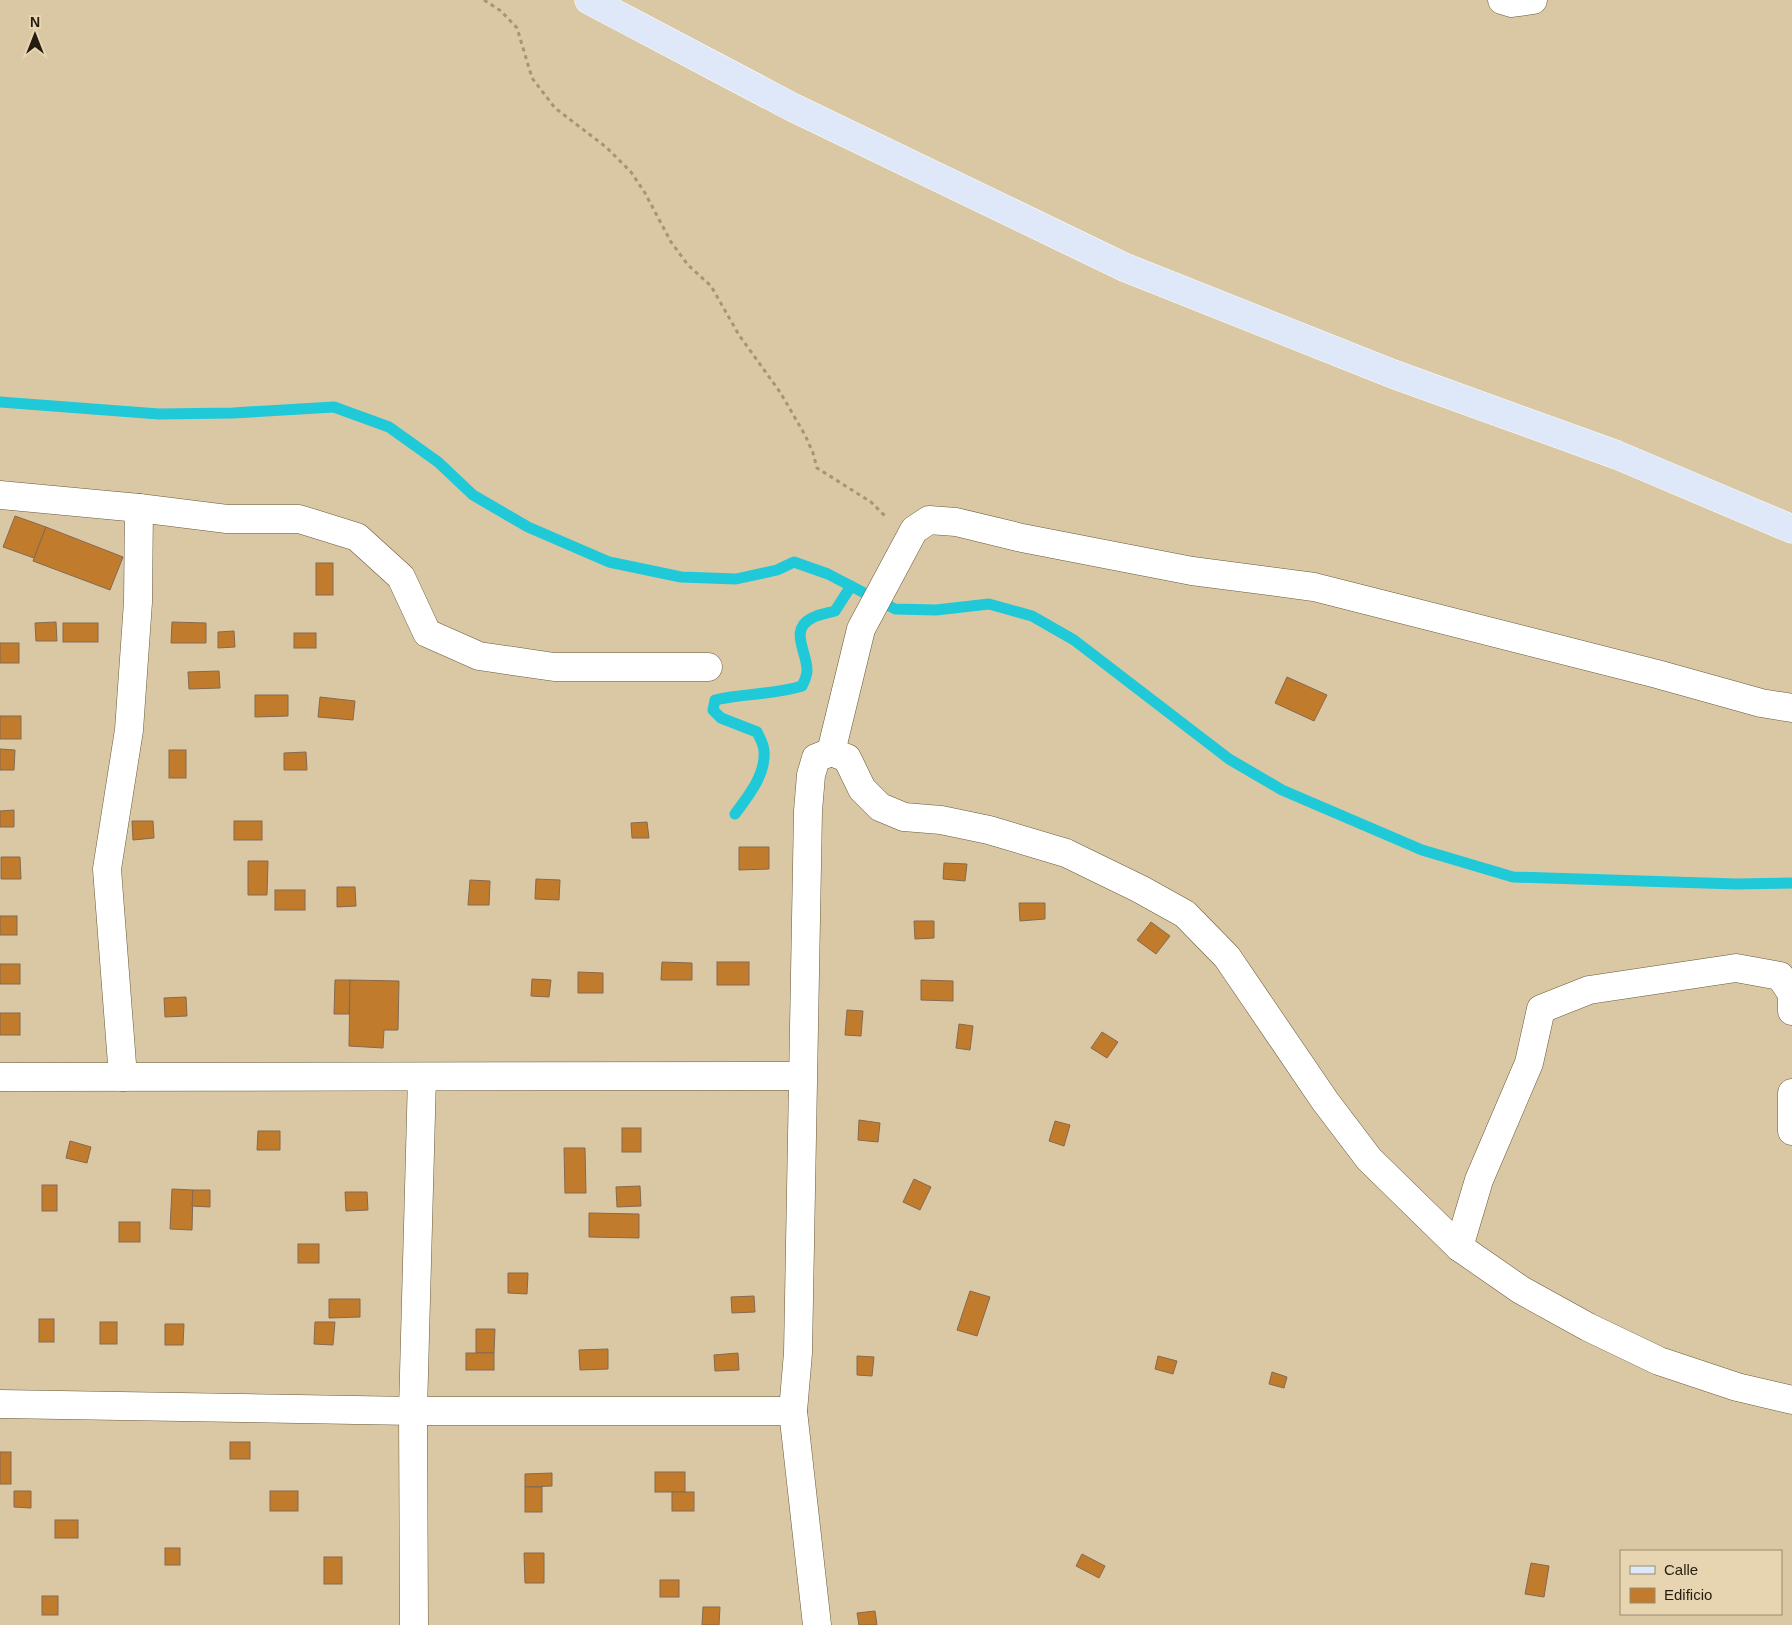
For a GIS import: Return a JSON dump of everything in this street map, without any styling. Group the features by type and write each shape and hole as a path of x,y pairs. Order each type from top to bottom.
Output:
{"main road":[{"path":"589,0 792,107 1124,267 1393,374 1617,455 1792,529"}],"street":[{"path":"0,495 139,508 228,519 299,519 357,537 401,577 427,633 479,656 554,666 708,666"},
{"path":"123,1077 107,869 129,730 138,602 139,508"},
{"path":"831,752 861,629 914,530 930,520 956,522 1022,538 1192,571 1314,587 1761,703 1792,708"},
{"path":"817,1625 793,1411 798,1354 808,811 811,775 816,758 831,752 847,758 862,789 880,806 904,816 941,820 989,830 1066,853 1140,889 1185,914 1228,956 1326,1101 1369,1159 1459,1247 1521,1290 1588,1327 1659,1361 1737,1386 1792,1400"},
{"path":"1459,1247 1479,1180 1529,1063 1541,1008 1589,990 1736,968 1780,976 1792,994 1792,1011"},
{"path":"0,1077 802,1076"},
{"path":"414,1625 413,1411 422,1077"},
{"path":"1792,1093 1792,1131"},
{"path":"0,1404 413,1411 793,1411"}],"path":[{"path":"484,0 501,12 518,28 532,78 554,108 606,147 631,172 645,193 671,242 688,265 711,286 739,334 780,392 809,444 817,468 871,502 882,514 914,530"}],"building":[{"path":"15,516 46,527 34,558 3,547"},
{"path":"46,527 123,557 110,590 33,561"},
{"path":"316,563 333,563 333,595 316,595"},
{"path":"56,622 57,641 36,641 35,623"},
{"path":"172,622 206,623 206,643 171,643"},
{"path":"63,623 98,623 98,642 63,642"},
{"path":"234,631 235,647 218,648 218,632"},
{"path":"294,633 316,633 316,648 294,648"},
{"path":"0,643 19,643 19,663 0,663"},
{"path":"219,671 220,688 189,689 188,672"},
{"path":"1287,677 1327,695 1314,721 1275,703"},
{"path":"255,695 288,695 288,716 255,717"},
{"path":"320,697 355,701 353,720 318,717"},
{"path":"0,716 21,716 21,739 0,739"},
{"path":"0,749 15,750 14,770 0,770"},
{"path":"169,750 186,750 186,778 169,778"},
{"path":"306,752 307,770 284,770 284,753"},
{"path":"14,810 14,827 0,827 0,811"},
{"path":"132,821 153,821 154,838 133,840"},
{"path":"234,821 262,821 262,840 234,840"},
{"path":"647,822 649,838 632,838 631,823"},
{"path":"739,847 769,847 769,869 739,870"},
{"path":"1,857 20,857 21,879 1,879"},
{"path":"248,861 268,861 267,895 248,895"},
{"path":"944,863 967,864 965,881 943,879"},
{"path":"536,879 560,880 559,900 535,899"},
{"path":"470,880 490,881 489,905 468,905"},
{"path":"337,887 355,887 356,906 337,907"},
{"path":"275,890 305,890 305,910 275,910"},
{"path":"1019,903 1045,903 1045,919 1020,921"},
{"path":"0,916 17,916 17,935 0,935"},
{"path":"914,921 934,921 934,938 915,939"},
{"path":"1151,922 1170,936 1156,954 1137,940"},
{"path":"662,962 692,963 692,980 661,980"},
{"path":"717,962 749,962 749,985 717,985"},
{"path":"0,964 20,964 20,984 0,984"},
{"path":"578,972 603,973 603,993 578,993"},
{"path":"532,979 551,980 549,997 531,996"},
{"path":"335,980 350,980 349,1014 334,1014"},
{"path":"350,980 399,981 398,1030 384,1030 383,1048 349,1046"},
{"path":"921,980 953,981 953,1001 921,1000"},
{"path":"186,997 187,1016 165,1017 164,998"},
{"path":"847,1010 863,1011 861,1036 845,1035"},
{"path":"0,1013 20,1013 20,1035 0,1035"},
{"path":"959,1024 973,1026 970,1050 956,1048"},
{"path":"1102,1032 1118,1042 1107,1058 1091,1048"},
{"path":"859,1120 880,1123 878,1142 858,1140"},
{"path":"1055,1121 1070,1125 1064,1146 1049,1141"},
{"path":"622,1128 641,1128 641,1152 622,1152"},
{"path":"258,1131 280,1131 280,1150 257,1150"},
{"path":"70,1141 91,1147 87,1163 66,1158"},
{"path":"564,1148 585,1148 586,1193 565,1193"},
{"path":"914,1179 931,1187 920,1210 903,1202"},
{"path":"42,1185 57,1185 57,1211 42,1211"},
{"path":"640,1186 641,1206 617,1207 616,1187"},
{"path":"172,1189 193,1190 192,1230 170,1229"},
{"path":"193,1190 210,1190 210,1207 192,1206"},
{"path":"345,1192 367,1192 368,1210 346,1211"},
{"path":"589,1213 639,1214 639,1238 589,1237"},
{"path":"119,1222 140,1222 140,1242 119,1242"},
{"path":"298,1244 319,1244 319,1263 298,1263"},
{"path":"508,1273 528,1273 527,1294 508,1293"},
{"path":"970,1291 990,1297 977,1336 957,1330"},
{"path":"754,1296 755,1312 732,1313 731,1297"},
{"path":"329,1299 360,1299 360,1317 329,1318"},
{"path":"39,1319 54,1319 54,1342 39,1342"},
{"path":"100,1322 117,1322 117,1344 100,1344"},
{"path":"315,1322 335,1322 333,1345 314,1344"},
{"path":"165,1324 184,1324 183,1345 165,1345"},
{"path":"476,1329 495,1329 494,1353 476,1353"},
{"path":"608,1349 608,1369 580,1370 579,1350"},
{"path":"466,1353 494,1353 494,1370 466,1370"},
{"path":"738,1353 739,1370 715,1371 714,1355"},
{"path":"857,1356 874,1357 872,1376 857,1375"},
{"path":"1158,1356 1177,1361 1173,1374 1155,1369"},
{"path":"1272,1372 1287,1377 1284,1388 1269,1384"},
{"path":"230,1442 250,1442 250,1459 230,1459"},
{"path":"0,1452 11,1452 11,1484 0,1484"},
{"path":"655,1472 685,1472 685,1492 655,1492"},
{"path":"552,1473 552,1486 525,1487 525,1474"},
{"path":"525,1487 542,1487 542,1512 525,1512"},
{"path":"14,1491 31,1491 31,1508 14,1507"},
{"path":"270,1491 298,1491 298,1511 270,1511"},
{"path":"672,1492 694,1492 694,1511 672,1511"},
{"path":"55,1520 78,1520 78,1538 55,1538"},
{"path":"165,1548 180,1548 180,1565 165,1565"},
{"path":"524,1553 544,1553 544,1583 525,1583"},
{"path":"1082,1554 1105,1566 1099,1578 1076,1566"},
{"path":"324,1557 342,1557 342,1584 324,1584"},
{"path":"1531,1563 1549,1566 1544,1597 1525,1594"},
{"path":"660,1580 679,1580 679,1597 660,1597"},
{"path":"42,1596 58,1596 58,1615 42,1615"},
{"path":"703,1607 720,1607 719,1625 702,1625"},
{"path":"875,1611 877,1625 859,1625 857,1613"}],"waterway":[{"path":"0,402 159,414 233,413 334,407 389,427 438,462 473,495 528,527 609,562 681,577 736,579 777,570 794,562 828,574 895,609 936,610 989,604 1032,616 1074,640 1229,759 1282,790 1422,850 1513,877 1736,884 1792,883"},
{"path":"735,814 759,777 764,760 764,749 757,732 721,718 713,710 715,700 781,691 802,686 806,677 807,664 801,642 801,629 812,618 835,611 851,586"}]}
